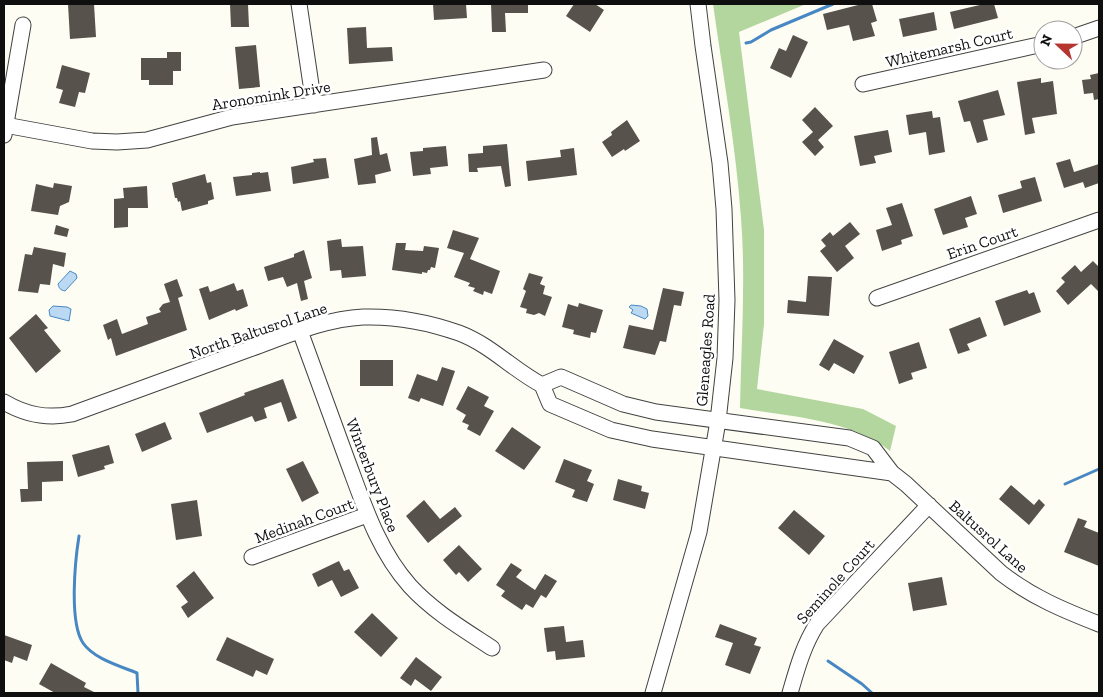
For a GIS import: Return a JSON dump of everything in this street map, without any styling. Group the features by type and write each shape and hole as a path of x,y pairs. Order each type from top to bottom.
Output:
{"street":[{"path":"299,4 314,105"},
{"name":"Gleneagles Road","path":"653,693 699,532 718,421 726,329 726,239 720,163 698,4"},
{"path":"5,130 23,25"},
{"path":"1083,34 1099,28"},
{"name":"Whitemarsh Court","path":"863,84 1033,46"},
{"name":"Aronomink Drive","path":"5,130 92,141 147,140 232,118 544,70"},
{"name":"Erin Court","path":"877,298 1099,220"},
{"name":"North Baltusrol Lane","path":"4,402 24,412 38,416 72,414 300,331 346,319 362,317 407,320 435,325 461,334 481,343 542,385"},
{"name":"Winterbury Place","path":"300,331 367,515 381,546 410,586 447,619 492,648"},
{"path":"718,421 656,412 623,404 561,377 542,385 550,404 611,430 652,439 892,473"},
{"name":"Baltusrol Lane","path":"718,421 848,438 873,448 892,473 1016,585 1058,608 1099,624"},
{"name":"Seminole Court","path":"790,693 805,646 817,624 929,505"},
{"name":"Medinah Court","path":"252,558 367,515"}],"green space":[{"path":"713,4 806,4 739,32 764,230 764,324 757,389 863,409 896,426 890,451 874,440 838,426 799,417 740,408 743,290 741,218 733,138"}],"water":[{"path":"70,271 76,274 77,278 63,291 58,284"},
{"path":"631,305 647,309 648,316 645,319 631,313 633,310 629,307"},
{"path":"53,306 71,309 69,321 50,316 49,310"}],"building":[{"path":"68,4 94,4 96,37 70,39"},
{"path":"230,4 248,4 249,27 231,27"},
{"path":"433,4 466,4 467,18 434,20"},
{"path":"491,4 528,4 528,13 505,13 506,32 492,32"},
{"path":"574,4 595,4 604,10 590,32 566,16"},
{"path":"862,4 872,4 877,21 871,23 875,36 853,41 849,25 827,30 823,14"},
{"path":"984,4 994,4 998,18 954,29 950,12"},
{"path":"934,12 937,30 903,37 899,19"},
{"path":"366,27 367,48 392,47 393,61 349,64 347,28"},
{"path":"793,35 808,42 791,78 770,68 779,48 786,51"},
{"path":"256,45 260,87 239,89 235,47"},
{"path":"167,52 181,52 181,71 173,71 173,85 149,85 149,80 141,80 141,58 167,58"},
{"path":"62,65 90,73 85,93 79,92 75,107 59,103 63,90 56,88"},
{"path":"1099,73 1099,99 1094,100 1093,93 1084,94 1082,80 1091,79 1090,75"},
{"path":"1041,78 1041,83 1053,81 1057,114 1032,118 1035,133 1025,135 1017,82"},
{"path":"998,90 1005,115 983,120 988,140 977,143 970,121 964,122 958,101"},
{"path":"815,107 833,126 818,140 824,147 815,156 802,142 813,132 802,120"},
{"path":"932,111 933,118 940,117 945,152 929,155 926,132 909,135 906,115"},
{"path":"627,120 640,141 612,157 602,142 612,135 611,132"},
{"path":"888,130 892,152 874,156 876,163 860,166 854,136"},
{"path":"377,137 380,155 387,153 391,171 375,175 376,183 358,185 354,159 372,155 371,138"},
{"path":"507,144 511,186 505,187 501,166 477,168 478,172 469,172 468,154 483,153 483,146"},
{"path":"446,146 448,166 430,168 431,174 413,176 410,152 423,151 423,148"},
{"path":"574,148 577,175 528,181 526,161 561,157 560,150"},
{"path":"326,158 329,178 293,184 291,167 314,162 313,159"},
{"path":"1070,159 1074,172 1099,164 1099,183 1085,188 1083,182 1064,188 1056,163"},
{"path":"268,172 271,191 236,196 233,177"},
{"path":"205,174 207,183 211,182 214,199 208,201 208,204 182,211 180,201 178,202 177,198 175,198 172,183"},
{"path":"1035,177 1042,201 1003,213 998,195 1022,188 1020,181"},
{"path":"54,183 72,186 69,202 60,206 58,215 31,211 36,184 53,188"},
{"path":"147,186 148,208 128,208 128,227 114,228 114,199 124,198 123,188"},
{"path":"971,196 977,214 965,218 968,227 943,235 934,209"},
{"path":"902,203 913,236 901,240 902,244 882,251 876,230 892,225 886,208"},
{"path":"850,222 860,234 845,246 854,258 837,272 820,251 826,246 821,240 830,232 833,236"},
{"path":"56,225 69,229 67,237 54,234"},
{"path":"453,230 479,238 470,259 500,271 492,294 484,291 483,295 473,291 475,288 468,286 470,283 454,277 464,253 447,248"},
{"path":"341,239 342,247 363,246 366,276 342,278 341,270 330,271 327,241"},
{"path":"396,243 406,243 405,250 423,251 424,246 439,248 435,268 431,267 427,273 422,272 422,274 392,270"},
{"path":"34,247 66,253 64,267 53,264 50,285 40,284 38,293 18,291 25,254 32,255"},
{"path":"304,250 312,278 304,281 308,299 301,301 297,283 287,287 283,277 268,281 264,267 294,257 294,254"},
{"path":"1093,261 1099,267 1099,292 1091,284 1068,305 1056,291 1065,282 1061,278 1075,265 1081,272"},
{"path":"529,273 543,277 540,284 545,286 543,294 552,297 545,316 539,313 534,315 526,313 527,309 520,307 526,291 523,289"},
{"path":"808,276 832,277 829,316 787,313 788,300 806,302"},
{"path":"177,279 183,296 178,298 187,330 116,356 111,338 108,340 103,325 117,319 122,334 148,324 146,317 161,312 159,309 163,304 170,302 164,284"},
{"path":"234,283 237,291 243,289 248,306 236,311 235,309 209,320 199,289 208,286 210,292"},
{"path":"663,288 684,292 681,306 674,305 666,342 660,341 655,355 623,348 629,325 653,330"},
{"path":"1027,290 1029,294 1034,292 1041,312 1004,326 995,301"},
{"path":"579,303 603,310 596,333 591,332 590,338 573,334 574,330 562,327 568,304 578,307"},
{"path":"36,314 48,328 44,330 61,351 36,373 9,338"},
{"path":"980,317 987,336 967,344 970,350 958,354 949,329"},
{"path":"834,339 864,356 854,374 834,363 829,371 819,365"},
{"path":"919,342 927,368 911,373 913,379 899,384 889,352"},
{"path":"360,360 393,360 393,386 360,386"},
{"path":"442,367 455,371 443,406 421,398 419,402 408,398 417,374 437,381"},
{"path":"283,379 297,418 288,422 281,402 264,408 267,418 255,422 252,416 207,433 199,413 245,395 244,393"},
{"path":"468,386 489,397 484,406 494,411 480,436 467,429 469,425 462,422 466,415 456,409"},
{"path":"165,422 172,439 142,452 135,434"},
{"path":"512,427 541,447 524,470 495,451"},
{"path":"109,445 114,463 104,466 105,469 78,477 72,455"},
{"path":"564,459 592,470 587,481 594,484 587,502 572,497 575,490 555,482"},
{"path":"63,461 63,481 42,482 42,501 21,502 20,489 28,489 27,462"},
{"path":"303,461 319,493 302,502 286,469"},
{"path":"618,479 642,486 641,491 649,493 645,509 613,500"},
{"path":"1011,485 1034,505 1039,499 1045,505 1029,525 999,499"},
{"path":"197,500 202,536 176,540 171,504"},
{"path":"424,500 440,519 455,507 462,516 428,543 406,516"},
{"path":"794,510 825,536 809,555 778,528"},
{"path":"1078,518 1087,521 1084,527 1099,533 1099,566 1064,552"},
{"path":"459,545 482,569 468,582 459,572 456,575 443,560"},
{"path":"339,561 344,571 349,569 359,588 341,597 332,580 318,587 312,574"},
{"path":"511,563 522,570 516,577 535,590 545,574 557,581 546,598 541,595 533,608 526,604 522,610 501,596 505,591 496,585"},
{"path":"194,571 214,598 188,618 181,607 188,602 176,586"},
{"path":"942,577 947,605 913,611 908,583"},
{"path":"372,613 398,638 381,657 354,632"},
{"path":"720,624 757,638 754,645 761,647 750,674 725,665 733,643 715,637"},
{"path":"564,626 566,642 583,640 585,657 556,660 555,651 547,652 544,628"},
{"path":"4,635 32,645 27,661 14,656 12,663 4,660"},
{"path":"227,637 274,659 267,675 256,670 253,677 216,660"},
{"path":"416,657 442,677 431,691 415,679 411,686 400,678"},
{"path":"51,663 86,683 84,687 96,693 55,693 39,684"}],"waterway":[{"path":"746,43 771,30 833,4"},
{"path":"1065,484 1099,469"},
{"path":"79,536 74,591 76,621 79,633 88,649 108,661 137,673 138,693"},
{"path":"828,661 872,693"}]}
